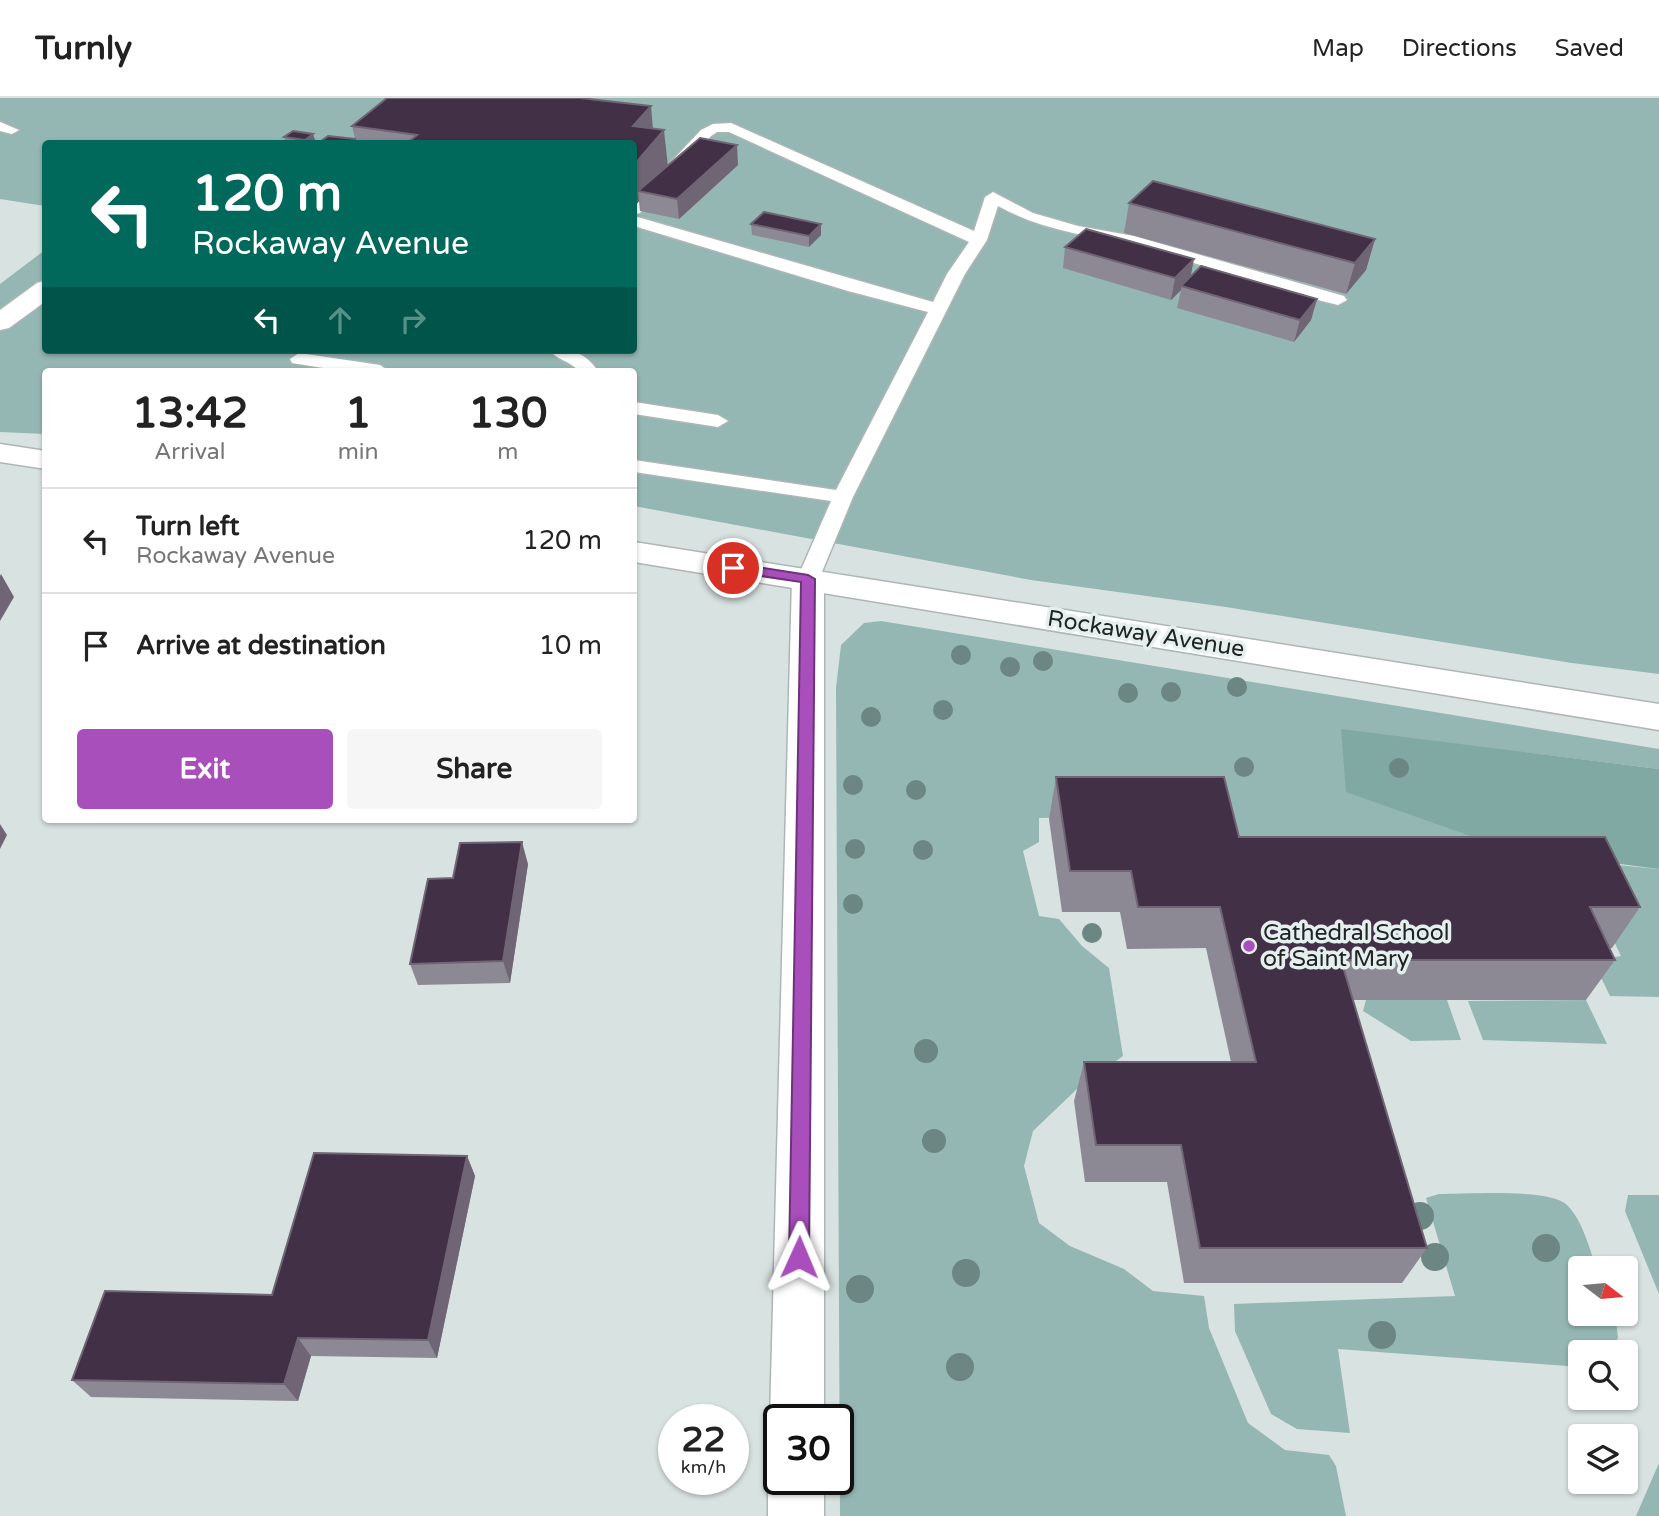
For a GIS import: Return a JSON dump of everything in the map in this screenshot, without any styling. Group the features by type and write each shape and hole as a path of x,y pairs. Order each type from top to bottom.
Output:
{"main road":[{"path":"0,322 42,291"},
{"path":"0,453 42,459"},
{"name":"Rockaway Avenue","path":"637,552 1659,717"},
{"path":"797,1404 808,579"},
{"path":"796,1495 796,1516"}],"lane":[{"path":"637,207 706,133 713,128 732,127 979,240"},
{"path":"808,579 843,497 956,274 979,240 993,197 1027,216 1076,231 1128,240 1338,300"},
{"path":"637,222 854,287 938,309"},
{"path":"567,354 579,359 586,368"},
{"path":"299,360 358,368"},
{"path":"637,408 718,421"},
{"path":"637,467 843,497"}],"shaded area":[{"path":"0,98 1659,98 1659,674 1572,663 1226,607 1031,580 637,507 637,368 42,368 42,434 0,432 0,284 42,252 42,354 637,354 637,140 42,140 42,206 0,199"},
{"path":"881,621 1659,749 1659,769 1523,752 1607,864 1659,869 1659,997 1610,996 1593,961 1621,956 1583,876 1245,872 1215,814 1039,818 1039,842 1023,851 1039,916 1059,919 1082,946 1109,968 1123,1056 1077,1089 1033,1131 1024,1166 1039,1223 1070,1246 1124,1269 1153,1291 1204,1296 1209,1328 1248,1423 1285,1450 1329,1455 1336,1466 1346,1516 840,1516 840,1495 854,1495 854,1404 839,1404 836,688 841,645 864,623"},
{"path":"1366,1000 1447,1000 1461,1040 1411,1041 1363,1011"},
{"path":"1586,1000 1607,1044 1483,1040 1468,1001"},
{"path":"1439,1194 1526,1194 1544,1196 1567,1205 1581,1227 1592,1256 1568,1256 1568,1326 1617,1326 1617,1340 1568,1340 1568,1366 1338,1349 1350,1433 1297,1429 1271,1414 1235,1331 1234,1304 1455,1296 1426,1198"},
{"path":"1628,1195 1659,1195 1659,1294 1625,1211"},
{"path":"1659,1463 1659,1516 1636,1516"}],"green space":[{"path":"1341,729 1659,769 1659,869 1510,850 1346,792"}],"building":[{"path":"387,98 580,98 651,106 633,126 664,130 637,162 637,140 411,140 417,135 352,126"},
{"path":"293,131 313,134 305,140 284,137"},
{"path":"328,136 355,140 323,140"},
{"path":"700,138 737,145 677,199 638,191"},
{"path":"1153,181 1375,239 1355,263 1129,203"},
{"path":"764,212 821,224 809,236 751,224"},
{"path":"1086,229 1194,259 1175,278 1065,247"},
{"path":"1201,266 1317,299 1300,320 1181,286"},
{"path":"1056,777 1224,777 1239,837 1605,837 1640,907 1590,907 1615,960 1341,960 1427,1248 1200,1248 1181,1145 1096,1145 1084,1062 1256,1062 1220,907 1138,907 1131,871 1070,871"},
{"path":"522,842 503,961 410,964 428,879 453,878 460,843"},
{"path":"314,1153 467,1156 428,1340 298,1338 284,1384 72,1380 105,1291 272,1295"}],"place":[{"name":"Cathedral School of Saint Mary","path":"1249,946"}],"route":[{"path":"733,568 808,579 799,1257"}]}
